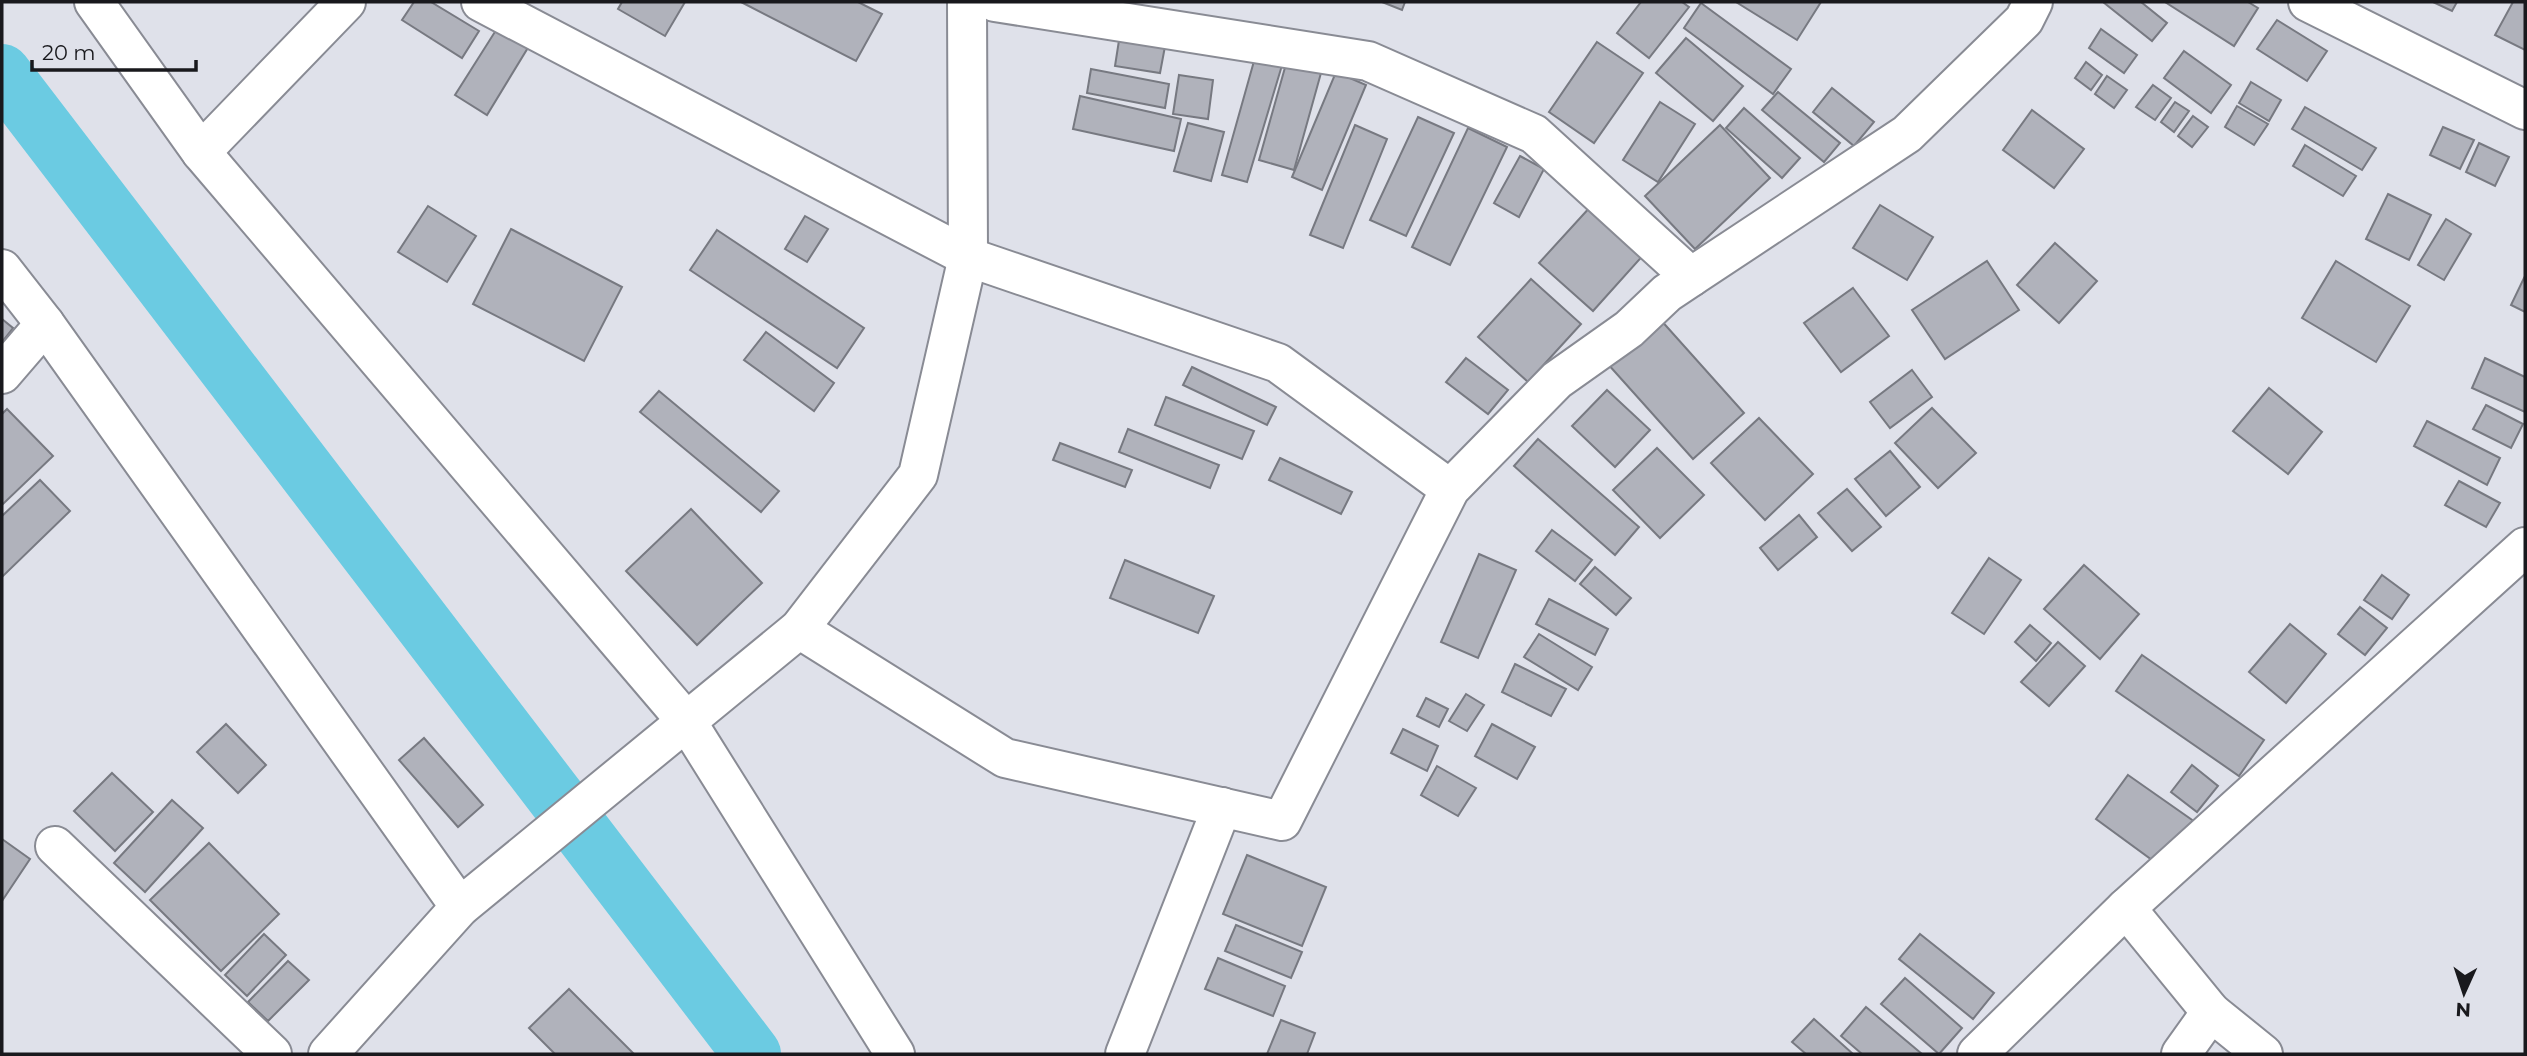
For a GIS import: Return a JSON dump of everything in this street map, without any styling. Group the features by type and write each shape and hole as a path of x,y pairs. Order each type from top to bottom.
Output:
{"street":[{"path":"94,2 201,152 675,732 895,1054"},
{"path":"201,152 346,2"},
{"path":"481,2 968,257 1278,363 1450,489"},
{"path":"328,1054 469,899 799,629 918,475 968,257 967,2"},
{"path":"995,2 1368,61 1534,134 1691,277"},
{"path":"799,629 1005,758 1282,821 1450,489 1557,380 1629,329 1667,293 1907,134 2024,20 2033,2"},
{"path":"2308,2 2525,110"},
{"path":"2,269 469,899"},
{"path":"2,374 45,324"},
{"path":"1977,1054 2126,908 2525,547"},
{"path":"1125,1054 1222,807"},
{"path":"55,846 272,1054"},
{"path":"2126,908 2211,1012 2263,1054"},
{"path":"2181,1054 2211,1012"}],"building":[{"path":"414,2 431,2 479,31 462,58 402,20"},
{"path":"622,2 685,2 665,36 618,9"},
{"path":"741,2 858,2 882,14 856,61"},
{"path":"1382,2 1405,2 1402,10"},
{"path":"1641,2 1682,2 1689,7 1649,58 1617,33"},
{"path":"1736,2 1821,2 1797,40"},
{"path":"2103,2 2141,2 2167,23 2152,41"},
{"path":"2165,2 2248,2 2258,8 2234,46"},
{"path":"2433,2 2457,2 2452,11"},
{"path":"2513,2 2525,2 2525,50 2495,35"},
{"path":"1701,3 1791,69 1773,94 1684,28"},
{"path":"2277,20 2327,51 2307,81 2257,49"},
{"path":"498,27 529,46 487,115 455,95"},
{"path":"2101,29 2137,55 2124,73 2089,48"},
{"path":"1120,34 1166,41 1160,73 1115,66"},
{"path":"1686,38 1743,86 1713,121 1656,73"},
{"path":"1597,42 1643,73 1594,143 1549,112"},
{"path":"2184,51 2231,85 2211,113 2164,78"},
{"path":"1256,54 1283,62 1247,182 1222,175"},
{"path":"2086,62 2102,75 2091,90 2075,78"},
{"path":"1286,64 1321,73 1294,170 1259,160"},
{"path":"1091,69 1169,84 1165,108 1087,93"},
{"path":"1336,72 1366,85 1322,190 1292,177"},
{"path":"1179,75 1213,80 1208,119 1173,114"},
{"path":"2107,76 2127,90 2114,108 2095,94"},
{"path":"2251,82 2281,100 2269,121 2239,103"},
{"path":"2153,85 2171,98 2155,120 2136,107"},
{"path":"1832,88 1874,122 1854,146 1813,112"},
{"path":"1778,92 1840,143 1824,162 1762,110"},
{"path":"1080,96 1181,119 1174,151 1073,129"},
{"path":"1660,102 1695,124 1658,182 1623,160"},
{"path":"2175,102 2189,111 2174,132 2161,122"},
{"path":"2237,106 2268,124 2254,145 2225,127"},
{"path":"2305,107 2376,148 2362,170 2292,129"},
{"path":"1744,108 1800,158 1782,178 1726,128"},
{"path":"2032,110 2084,149 2054,188 2003,150"},
{"path":"2193,116 2208,127 2192,147 2178,136"},
{"path":"1418,117 1454,133 1406,236 1370,220"},
{"path":"1188,123 1224,132 1211,181 1174,171"},
{"path":"1355,125 1387,139 1343,248 1310,235"},
{"path":"1720,125 1770,178 1695,249 1645,196"},
{"path":"2443,127 2474,140 2460,169 2430,155"},
{"path":"1468,128 1507,147 1450,265 1412,247"},
{"path":"2479,143 2509,157 2495,186 2466,172"},
{"path":"2305,145 2356,176 2343,196 2293,166"},
{"path":"1520,156 1544,169 1519,217 1494,203"},
{"path":"2388,194 2431,215 2409,260 2366,239"},
{"path":"1592,205 1646,252 1593,311 1539,263"},
{"path":"1880,205 1933,237 1907,280 1853,248"},
{"path":"428,206 476,236 447,282 398,252"},
{"path":"805,216 828,229 807,262 785,249"},
{"path":"2446,219 2471,234 2444,280 2418,265"},
{"path":"511,229 622,287 584,361 473,304"},
{"path":"717,230 864,328 837,368 690,270"},
{"path":"2055,243 2097,281 2059,323 2017,285"},
{"path":"1987,261 2019,310 1945,359 1912,310"},
{"path":"2336,261 2410,306 2376,362 2302,318"},
{"path":"1531,279 1581,324 1528,382 1478,337"},
{"path":"2525,279 2525,312 2511,305"},
{"path":"1853,288 1889,336 1841,372 1804,323"},
{"path":"1659,318 1744,413 1693,459 1607,363"},
{"path":"2,319 13,328 2,342"},
{"path":"766,332 834,383 814,411 744,360"},
{"path":"1466,358 1508,390 1488,414 1446,382"},
{"path":"2485,358 2525,377 2525,412 2472,388"},
{"path":"1192,367 1276,407 1267,425 1183,385"},
{"path":"1912,370 1932,397 1890,428 1870,402"},
{"path":"2269,388 2322,432 2288,474 2233,431"},
{"path":"1607,390 1650,430 1615,467 1572,426"},
{"path":"659,391 779,491 761,512 640,412"},
{"path":"1166,397 1254,431 1242,459 1155,425"},
{"path":"2486,405 2523,424 2511,448 2473,429"},
{"path":"1932,408 1976,453 1938,488 1895,443"},
{"path":"7,409 53,456 2,505 2,414"},
{"path":"1759,418 1813,474 1765,520 1711,463"},
{"path":"2427,421 2500,458 2487,485 2414,446"},
{"path":"1128,429 1219,465 1210,488 1119,452"},
{"path":"1538,439 1639,527 1615,555 1514,466"},
{"path":"1060,443 1132,470 1125,487 1053,460"},
{"path":"1657,448 1704,495 1660,538 1613,490"},
{"path":"1890,451 1920,487 1886,516 1855,479"},
{"path":"1280,458 1352,492 1341,514 1269,480"},
{"path":"40,480 70,511 2,577 2,516"},
{"path":"2459,481 2500,503 2486,527 2445,505"},
{"path":"1847,489 1881,527 1852,551 1818,513"},
{"path":"691,509 762,583 697,645 626,571"},
{"path":"1799,515 1817,537 1778,570 1760,548"},
{"path":"1552,530 1592,560 1575,581 1536,551"},
{"path":"1479,554 1516,570 1478,658 1441,642"},
{"path":"1989,558 2021,580 1984,634 1952,613"},
{"path":"1125,560 1214,596 1198,633 1110,598"},
{"path":"2084,565 2139,614 2100,659 2044,609"},
{"path":"1595,567 1631,598 1616,615 1580,584"},
{"path":"2382,575 2409,595 2392,619 2364,600"},
{"path":"1549,599 1608,629 1595,655 1536,624"},
{"path":"2360,607 2387,628 2365,655 2338,634"},
{"path":"2290,624 2326,654 2286,703 2249,672"},
{"path":"2030,625 2051,643 2036,661 2015,642"},
{"path":"1539,634 1592,667 1578,690 1524,657"},
{"path":"2058,642 2085,666 2049,706 2021,682"},
{"path":"2142,655 2264,740 2239,776 2116,691"},
{"path":"1515,664 1566,689 1551,716 1502,692"},
{"path":"1466,694 1484,705 1467,731 1449,721"},
{"path":"1426,698 1448,709 1439,727 1417,716"},
{"path":"226,724 266,765 238,793 197,752"},
{"path":"1492,724 1535,747 1517,779 1475,756"},
{"path":"1403,729 1438,746 1427,771 1391,753"},
{"path":"424,738 483,805 458,827 399,760"},
{"path":"2192,765 2218,786 2197,812 2171,792"},
{"path":"1437,766 1476,788 1458,816 1421,795"},
{"path":"112,773 153,812 115,851 74,811"},
{"path":"2128,775 2195,822 2163,868 2096,819"},
{"path":"172,800 203,828 145,892 114,863"},
{"path":"2,839 30,859 2,901"},
{"path":"209,843 279,914 221,971 150,900"},
{"path":"1247,855 1326,887 1302,946 1223,914"},
{"path":"1236,925 1302,952 1291,978 1225,951"},
{"path":"264,934 286,955 247,996 225,975"},
{"path":"1920,934 1994,993 1973,1019 1899,959"},
{"path":"1218,958 1285,986 1273,1016 1205,989"},
{"path":"288,961 309,980 268,1021 248,1002"},
{"path":"1905,978 1962,1028 1939,1054 1881,1004"},
{"path":"569,989 634,1054 555,1054 529,1028"},
{"path":"1866,1007 1922,1054 1862,1054 1841,1036"},
{"path":"1814,1019 1853,1054 1806,1054 1792,1042"},
{"path":"1281,1020 1315,1033 1307,1054 1267,1054"}],"waterway":[{"path":"2,73 752,1054"}]}
